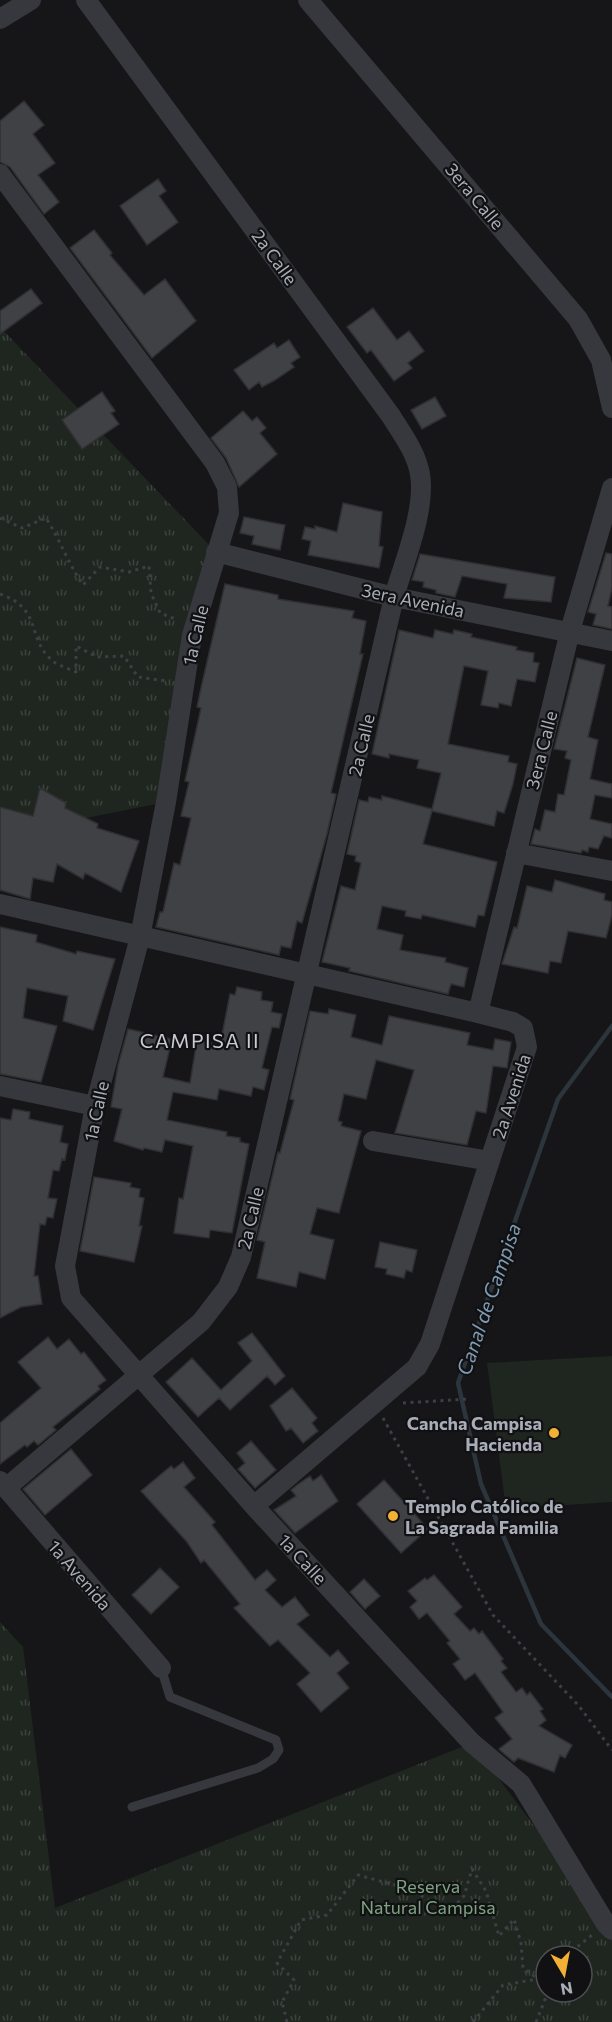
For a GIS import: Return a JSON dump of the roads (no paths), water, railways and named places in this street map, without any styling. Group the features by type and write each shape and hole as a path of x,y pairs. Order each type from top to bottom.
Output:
{"street":[{"path":"0,19 31,0"},
{"name":"2a Calle","path":"3,1484 201,1322 228,1287 241,1257 308,976 394,597 419,508 420,475 414,453 384,406 86,0"},
{"name":"3era Calle","path":"308,0 578,319 601,360 612,408"},
{"name":"1a Calle","path":"0,174 215,463 227,488 229,513 195,626 166,802 140,937 95,1106 65,1266 71,1298 254,1506 472,1743 521,1784 610,1926"},
{"name":"3era Calle","path":"478,1013 570,631 612,488"},
{"name":"3era Avenida","path":"216,552 394,597 612,640"},
{"path":"516,853 612,871"},
{"name":"2a Avenida","path":"0,904 478,1013 513,1022 523,1028 527,1038 527,1047 430,1344 417,1367 385,1404 254,1506"},
{"path":"0,1086 95,1106"},
{"path":"373,1141 490,1161"},
{"name":"1a Avenida","path":"3,1484 160,1668"}],"lane":[{"path":"132,1807 258,1768 273,1760 279,1750 276,1740 170,1697 160,1668"}],"waterway":[{"name":"Canal de Campisa","path":"612,1026 558,1099 458,1383 481,1484 541,1624 612,1697"}],"place":[{"name":"Cancha Campisa Hacienda","path":"554,1433"},
{"name":"Templo Católico de La Sagrada Familia","path":"393,1516"}],"district":[{"name":"CAMPISA II","path":"200,1040"}],"park label":[{"name":"Reserva Natural Campisa","path":"428,1896"}]}
